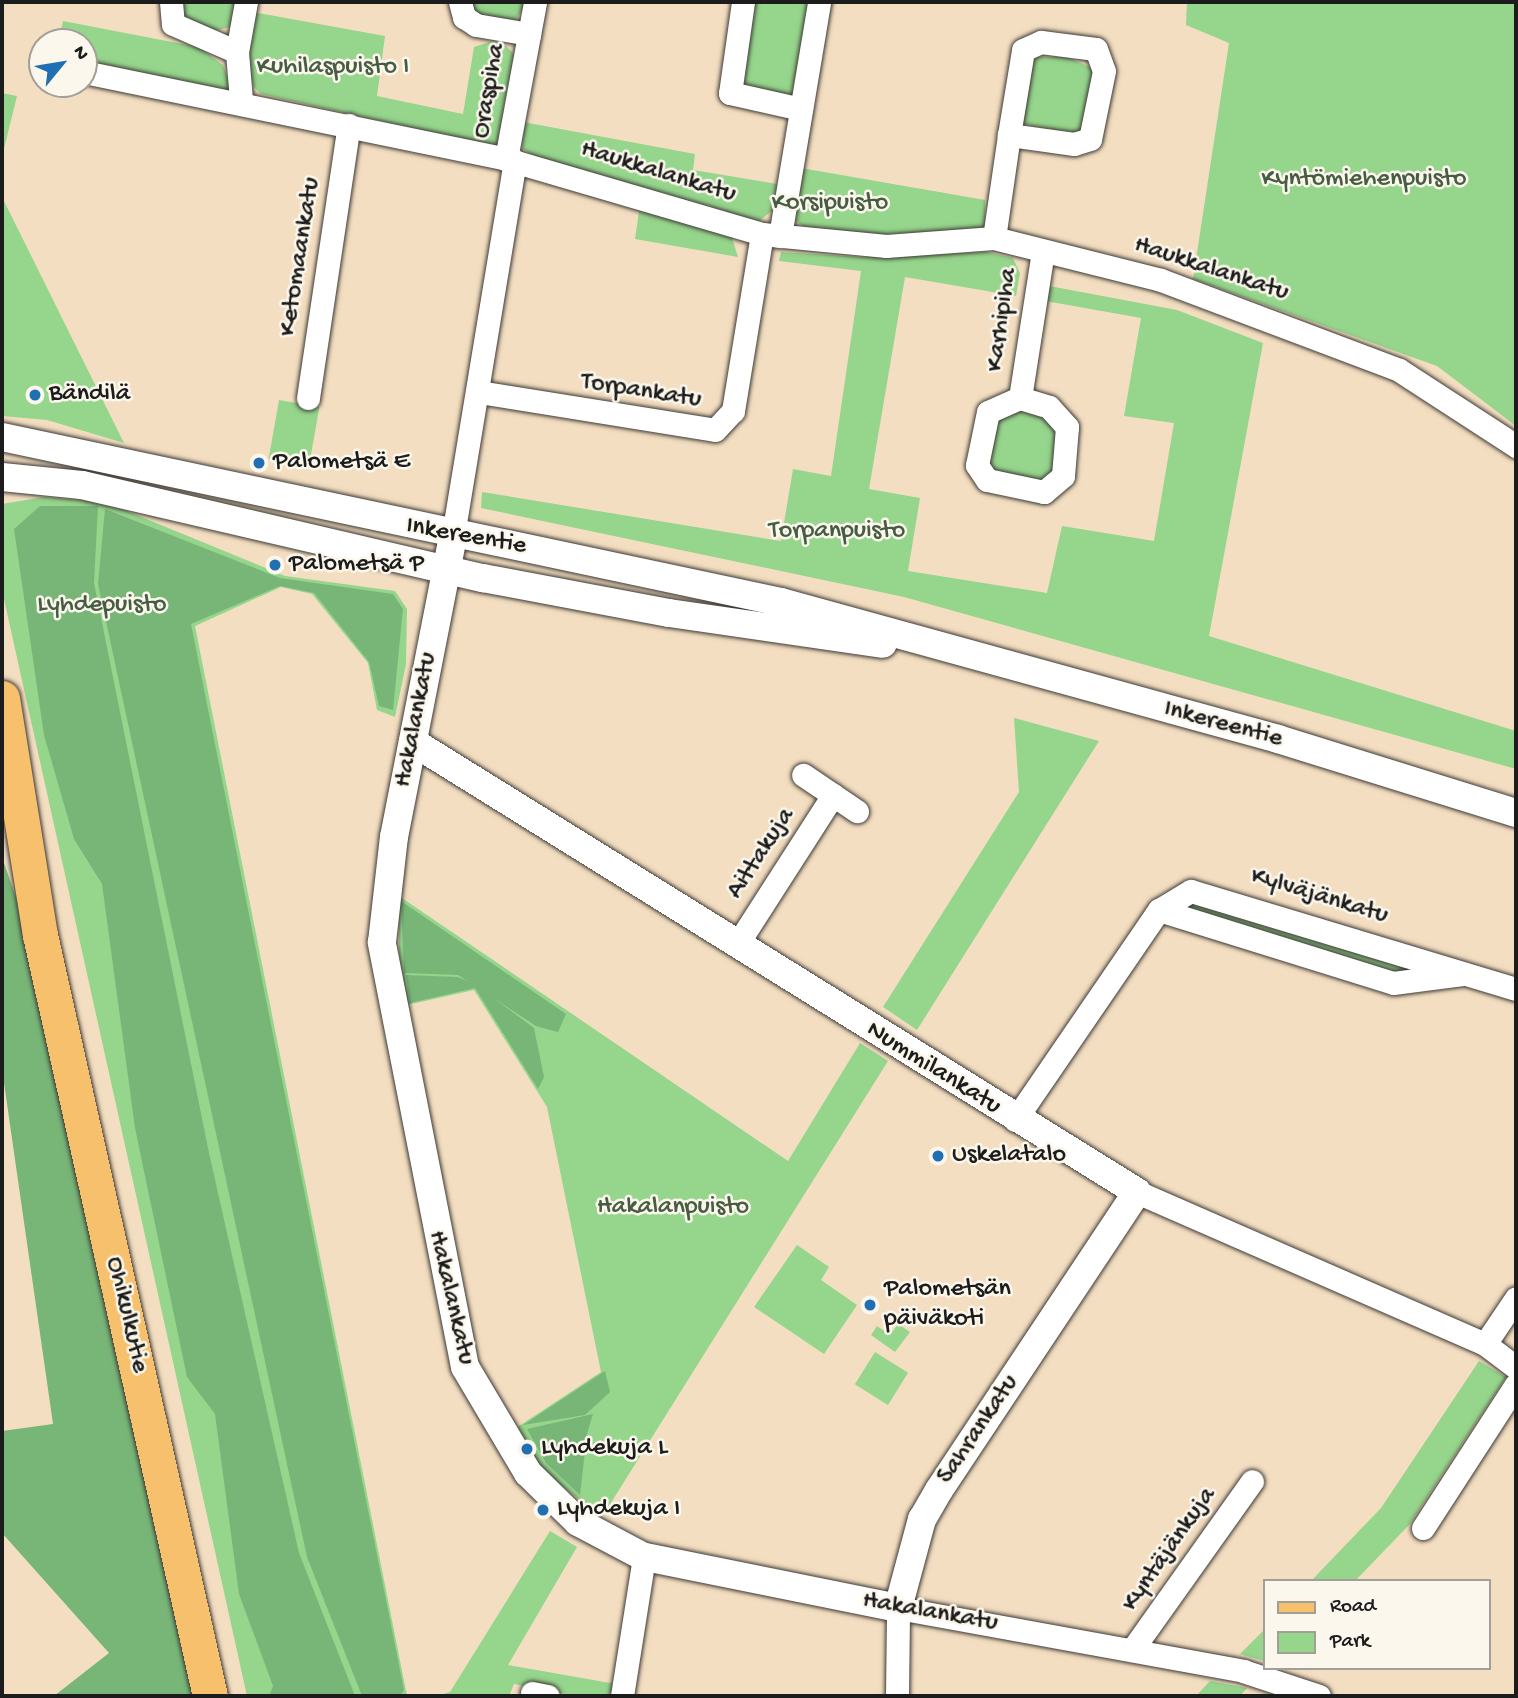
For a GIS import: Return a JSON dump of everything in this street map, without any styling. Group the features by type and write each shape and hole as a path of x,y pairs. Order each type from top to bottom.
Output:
{"main road":[{"name":"Ohikulkutie","path":"2,698 40,935 210,1696"},
{"name":"Ohikulkutie","path":"2,825 40,935"}],"street":[{"path":"172,2 173,24 237,52"},
{"path":"241,100 237,52 246,2"},
{"name":"Oraspiha","path":"460,2 464,17 476,25 529,34"},
{"name":"Oraspiha","path":"511,160 535,2"},
{"path":"743,2 730,93 801,109"},
{"path":"771,235 801,109 819,2"},
{"path":"995,239 1009,135 1023,50 1041,42 1096,49 1104,71 1090,139 1074,144 1009,135"},
{"name":"Haukkalankatu","path":"98,74 241,100 511,160 771,235 886,246 995,239 1161,280 1340,344 1399,370 1516,446"},
{"name":"Ketomaankatu","path":"307,398 349,125"},
{"path":"453,535 479,392 511,160"},
{"name":"Torpankatu","path":"479,392 715,430 733,411 771,235"},
{"name":"Karhipiha","path":"1020,398 1043,251"},
{"name":"Karhipiha","path":"1020,398 1049,408 1067,427 1063,476 1044,492 1001,485 979,471 988,412 1020,398"},
{"name":"Inkereentie","path":"2,437 453,535 676,577 928,647 1278,739 1516,813"},
{"name":"Inkereentie","path":"2,477 82,485 446,569 768,631 928,647"},
{"name":"Hakalankatu","path":"453,535 413,742 382,942 460,1354 475,1390 528,1473 579,1522 644,1557 898,1608 1243,1671 1319,1696"},
{"name":"Nummilankatu","path":"413,742 1015,1120 1137,1192 1485,1344 1516,1367"},
{"name":"Aittakuja","path":"803,775 857,811"},
{"name":"Aittakuja","path":"737,943 834,795"},
{"name":"Kylväjänkatu","path":"1015,1120 1159,910 1191,891 1209,892 1516,989"},
{"name":"Kylväjänkatu","path":"1159,910 1392,983 1466,973"},
{"name":"Sahrankatu","path":"897,1696 898,1608 922,1520 939,1490 1137,1192"},
{"path":"1485,1344 1516,1298"},
{"path":"1423,1528 1516,1384"},
{"name":"Kyntäjänkuja","path":"1132,1650 1252,1481"},
{"path":"622,1696 644,1557"}],"green space":[{"path":"180,2 240,2 235,26 205,33 186,23"},
{"path":"467,2 527,2 515,21 483,18"},
{"path":"749,2 812,2 795,94 787,98 740,89"},
{"name":"Kyntömiehenpuisto","path":"1187,2 1516,2 1516,426 1437,366 1193,279 1229,43 1186,25"},
{"name":"Kuhilaspuisto I","path":"252,12 385,36 377,96 463,114 474,47 493,41 506,46 514,54 497,147 261,94 253,86 246,52"},
{"path":"63,21 198,47 223,65 232,91 98,67 98,28 61,28"},
{"path":"1038,57 1066,57 1095,69 1083,130 1074,135 1020,123 1030,63"},
{"path":"2,93 17,96 2,157"},
{"path":"523,122 695,154 693,170 777,184 773,210 758,222 538,159 522,148"},
{"name":"Korsipuisto","path":"801,168 985,200 985,225 977,232 873,237 808,230 795,220 792,201"},
{"path":"2,197 124,443 47,420 2,416"},
{"path":"640,205 731,235 738,257 635,239"},
{"name":"Torpanpuisto","path":"781,252 862,257 987,252 1013,258 1020,273 1016,296 905,277 869,489 920,498 908,571 1047,593 1062,526 1154,541 1174,423 1124,416 1141,318 1040,300 1044,285 1177,310 1263,343 1209,636 1516,731 1516,769 904,597 481,508 482,492 781,541 793,469 831,476 861,271 779,261"},
{"path":"279,400 319,407 309,466 269,459"},
{"path":"1014,410 1048,418 1058,431 1054,474 1046,482 1008,482 986,466 993,418"},
{"name":"Lyhdepuisto","path":"44,497 105,502 285,576 395,591 407,609 406,664 395,717 377,710 368,663 312,594 281,587 195,626 407,1696 247,1696 2,590 2,504"},
{"path":"40,506 98,506 94,583 209,1153 299,1553 355,1696 269,1696 273,1686 239,1594 215,1414 187,1377 135,1128 102,884 74,839 44,735 14,529"},
{"path":"105,509 280,578 393,594 403,609 393,710 379,706 369,662 314,593 280,586 191,624 404,1690 400,1696 362,1696 307,1557 98,584"},
{"path":"1014,718 1099,741 917,1030 883,1007 1019,792"},
{"path":"2,857 33,947 197,1696 54,1696 109,1653 2,1533 2,1431 53,1424 2,1069"},
{"path":"1191,891 1466,973 1393,983 1170,901"},
{"name":"Hakalanpuisto","path":"399,896 788,1161 860,1043 888,1061 602,1517 540,1469 516,1428 601,1372 547,1107 474,990 407,1005 399,953"},
{"path":"401,901 566,1014 558,1032 536,1026 458,975 404,973"},
{"path":"406,975 458,977 476,985 534,1028 544,1077 538,1089 475,988 410,1003"},
{"path":"797,1245 829,1267 821,1280 857,1305 824,1354 754,1307"},
{"path":"898,1324 910,1332 895,1352 871,1335 877,1326 890,1335"},
{"path":"875,1352 908,1373 888,1405 855,1384"},
{"path":"1479,1361 1506,1377 1409,1525 1357,1579 1313,1579 1381,1508"},
{"path":"605,1371 610,1392 585,1415 523,1425"},
{"path":"593,1414 587,1434 580,1495 546,1463 527,1429"},
{"path":"550,1531 577,1547 508,1665 616,1684 613,1689 607,1696 575,1696 514,1684 509,1696 437,1696 450,1692"},
{"path":"1262,1632 1262,1660 1240,1654"},
{"path":"1210,1681 1247,1688 1240,1696 1196,1696"}],"place":[{"name":"Bändilä","path":"35,395"},
{"name":"Palometsä E","path":"259,463"},
{"name":"Palometsä P","path":"275,565"},
{"name":"Uskelatalo","path":"938,1156"},
{"name":"Palometsän päiväkoti","path":"870,1305"},
{"name":"Lyhdekuja L","path":"527,1449"},
{"name":"Lyhdekuja I","path":"543,1510"}]}
